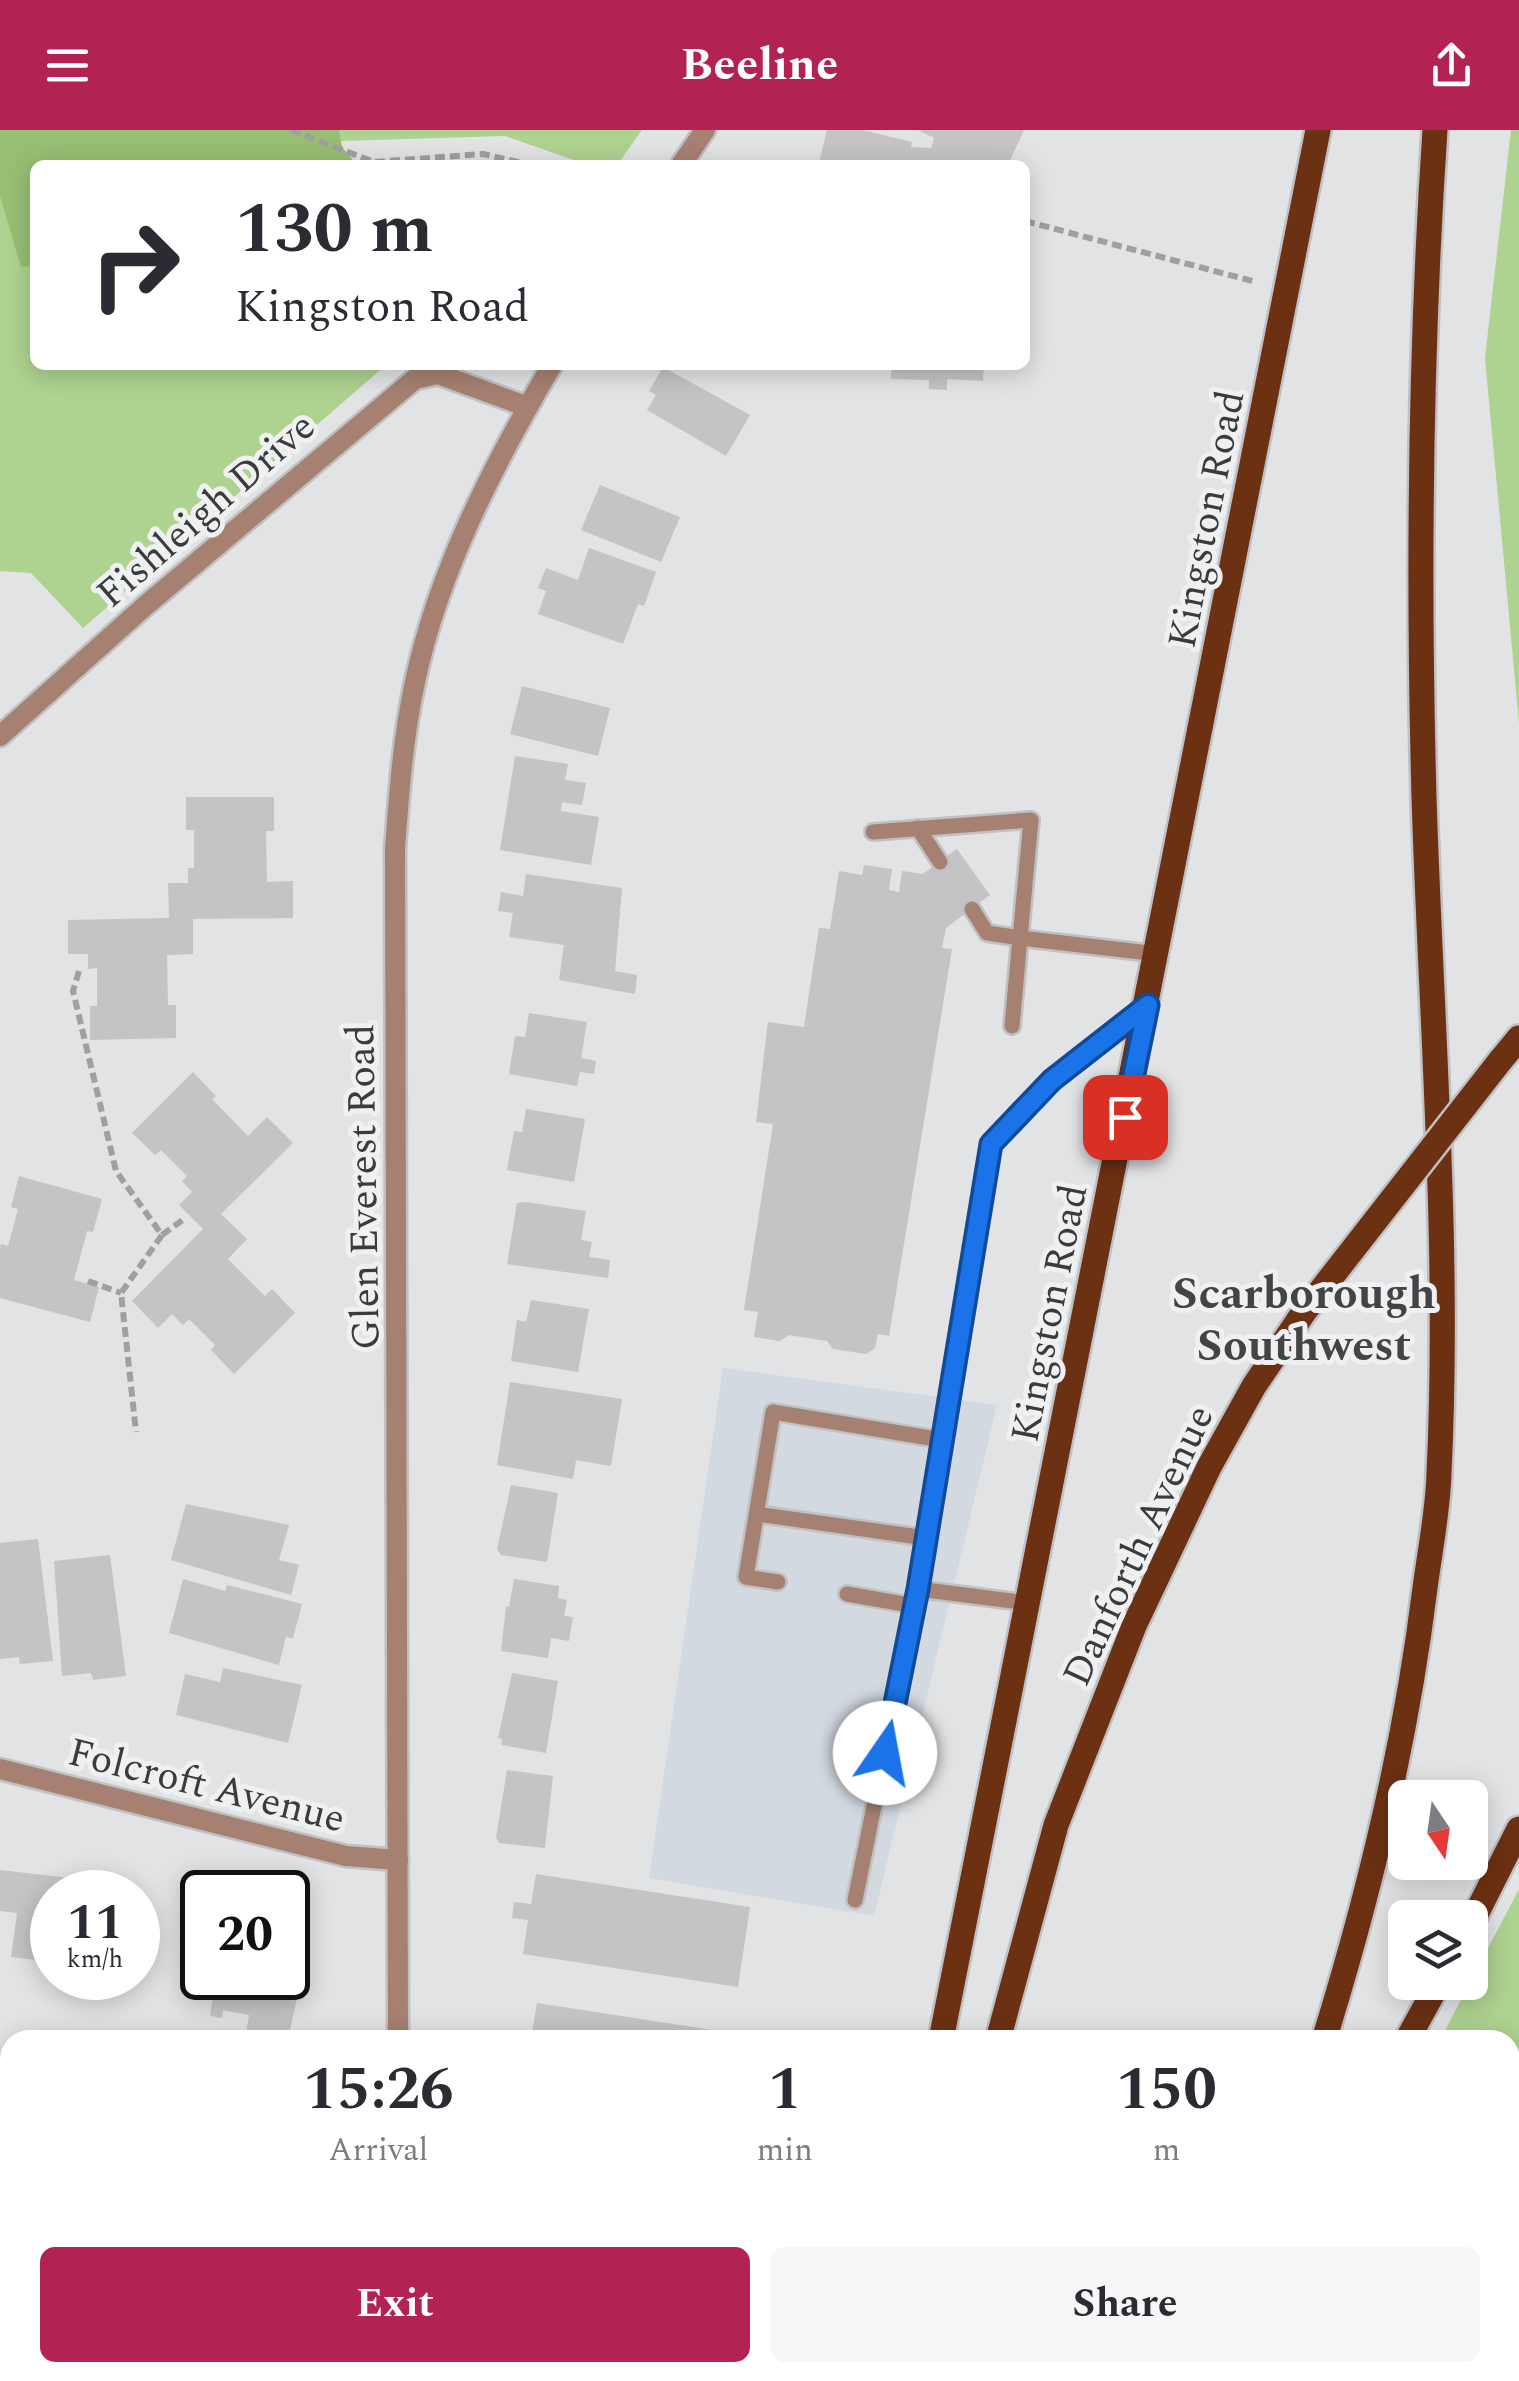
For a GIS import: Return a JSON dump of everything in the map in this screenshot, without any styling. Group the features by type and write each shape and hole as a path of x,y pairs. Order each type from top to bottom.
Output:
{"main road":[{"name":"Kingston Road","path":"943,2030 1318,130"},
{"path":"1327,2030 1357,1934 1390,1802 1419,1640 1440,1476 1440,1247 1424,793 1421,541 1424,292 1435,130"},
{"name":"Danforth Avenue","path":"1001,2030 1056,1825 1134,1626 1208,1467 1254,1386 1304,1312 1519,1038"},
{"path":"1483,1900 1519,1829"},
{"path":"1413,2030 1429,2000"}],"street":[{"path":"684,160 705,130"},
{"name":"Glen Everest Road","path":"398,2030 397,816 415,680 442,594 471,520 549,370"},
{"name":"Fishleigh Drive","path":"0,736 217,544 415,378 438,374 528,406"},
{"name":"Folcroft Avenue","path":"0,1769 346,1856 398,1860"}],"lane":[{"path":"873,832 1030,820 1012,1026"},
{"path":"918,828 940,862"},
{"path":"972,908 988,933 1158,954"},
{"path":"855,1900 915,1606 991,1144 1052,1080 1148,1005"},
{"path":"778,1582 746,1577 773,1412 942,1440"},
{"path":"757,1514 926,1538"},
{"path":"918,1589 1028,1604"},
{"path":"846,1594 915,1606"}],"path":[{"path":"291,130 369,160"},
{"path":"401,160 483,154 509,160"},
{"path":"1030,222 1230,275"},
{"path":"79,971 73,991 116,1171 162,1235"},
{"path":"136,1432 121,1293 162,1235 184,1219"},
{"path":"88,1281 121,1293"}],"shaded area":[{"path":"723,1368 997,1405 874,1916 649,1878"}],"green space":[{"path":"0,130 339,130 342,147 353,160 30,160 30,266 21,267 0,196"},
{"path":"339,130 642,130 621,160 574,160 505,136 341,141"},
{"path":"1511,130 1519,130 1519,723 1485,358"},
{"path":"0,194 30,227 30,370 380,370 83,628 31,573 0,571"},
{"path":"1519,1889 1519,2030 1445,2030 1461,2000 1488,2000 1488,1948"}],"building":[{"path":"827,130 862,130 912,142 911,147 931,148 934,138 918,130 1024,130 1010,160 820,160"},
{"path":"661,370 668,370 750,415 726,456 647,410 656,395 649,391"},
{"path":"891,370 984,370 983,381 947,379 947,390 929,389 929,380 891,379"},
{"path":"600,485 680,517 661,562 581,530"},
{"path":"589,548 656,572 644,606 638,604 623,644 538,614 546,591 538,588 546,568 578,580"},
{"path":"522,686 610,708 598,756 510,734"},
{"path":"515,756 568,764 565,780 586,783 582,805 562,802 561,811 599,817 591,865 500,850"},
{"path":"186,797 274,797 274,831 266,831 267,882 293,881 293,918 193,919 193,954 167,955 168,1005 176,1005 176,1038 90,1040 90,1006 97,1006 97,968 88,969 88,954 68,954 68,920 169,918 168,883 188,883 188,868 194,868 194,830 186,830"},
{"path":"957,849 990,895 946,928 942,948 952,949 889,1336 878,1334 875,1348 866,1354 833,1349 827,1341 789,1335 780,1341 754,1337 758,1312 744,1310 773,1124 756,1122 768,1022 804,1027 819,928 830,929 839,871 862,875 864,865 892,869 889,890 899,892 902,871 923,874"},
{"path":"526,874 622,888 615,971 637,975 635,994 559,980 564,945 509,937 513,913 498,911 501,892 523,896"},
{"path":"529,1013 587,1022 581,1058 596,1061 594,1074 580,1072 577,1086 509,1074 515,1036 525,1037"},
{"path":"193,1072 216,1096 212,1099 248,1136 267,1117 293,1143 221,1214 247,1239 228,1259 265,1296 272,1289 295,1313 234,1374 211,1350 215,1345 189,1319 183,1325 172,1314 158,1328 132,1301 203,1229 179,1205 192,1192 182,1181 187,1176 161,1150 155,1155 132,1133"},
{"path":"526,1109 585,1119 574,1182 507,1170 514,1131 522,1132"},
{"path":"19,1176 102,1199 93,1232 87,1231 74,1280 99,1287 90,1322 0,1298 0,1249 1,1244 8,1246 18,1209 11,1207"},
{"path":"517,1203 586,1211 581,1240 592,1242 589,1257 610,1260 608,1278 507,1264"},
{"path":"531,1300 589,1309 578,1372 511,1361 517,1320 526,1322"},
{"path":"510,1382 622,1399 611,1466 576,1460 573,1479 497,1465"},
{"path":"511,1485 558,1493 547,1562 501,1555 497,1549"},
{"path":"186,1504 289,1525 279,1560 299,1565 291,1595 171,1560"},
{"path":"38,1539 53,1661 20,1664 19,1657 0,1659 0,1543"},
{"path":"110,1555 126,1676 93,1680 91,1673 62,1676 54,1561"},
{"path":"183,1579 225,1591 227,1585 302,1604 293,1638 286,1637 279,1665 169,1633"},
{"path":"514,1579 559,1586 558,1598 567,1600 564,1616 573,1617 569,1641 551,1638 548,1658 501,1651 506,1606 509,1607"},
{"path":"223,1668 302,1685 288,1743 176,1715 185,1674 220,1682"},
{"path":"512,1673 558,1681 546,1753 501,1745 502,1739 498,1738"},
{"path":"507,1770 553,1776 545,1848 499,1843 496,1838"},
{"path":"0,1870 30,1873 30,1959 11,1957 17,1913 0,1911"},
{"path":"536,1874 750,1907 738,1987 523,1954 528,1920 512,1918 514,1902 531,1904"},
{"path":"212,2000 297,2000 290,2030 246,2030 249,2015 223,2010 222,2018 210,2016"},
{"path":"537,2003 712,2030 532,2030"}],"district":[{"name":"Scarborough Southwest","path":"1304,1318"}],"route":[{"path":"885,1753 918,1589 991,1144 1052,1080 1148,1005 1125,1117"}]}
